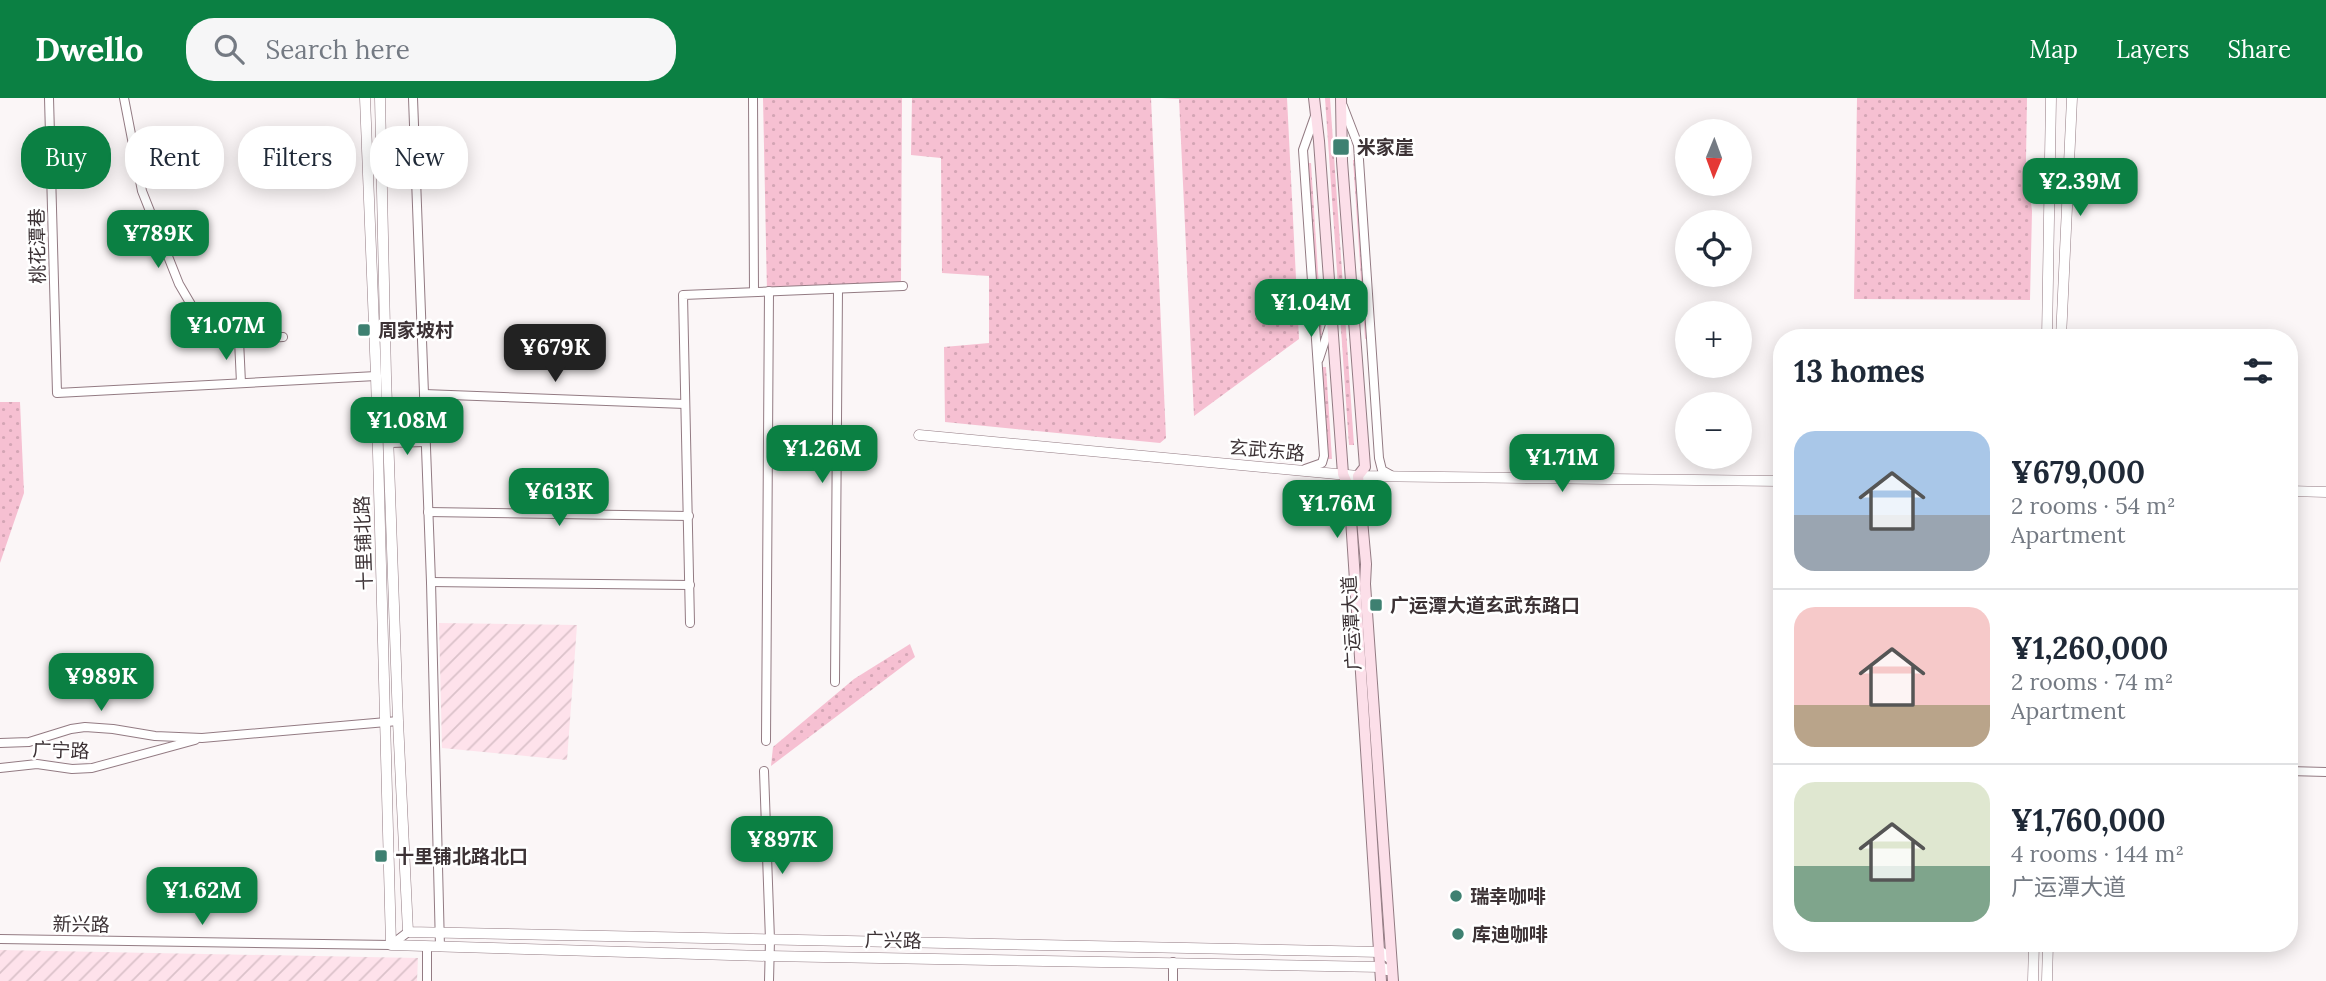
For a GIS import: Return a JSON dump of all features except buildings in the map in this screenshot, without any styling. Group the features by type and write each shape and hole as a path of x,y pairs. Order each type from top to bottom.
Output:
{"main road":[{"name":"广运潭大道","path":"1314,98 1343,474 1349,488 1381,981"},
{"name":"广运潭大道","path":"1341,100 1342,161 1365,467 1358,475 1393,976"}],"street":[{"name":"桃花潭巷","path":"49,98 57,393 241,383"},
{"path":"124,98 142,191 179,284 213,342 283,337"},
{"name":"十里铺北路","path":"365,98 376,376 391,945"},
{"name":"十里铺北路","path":"380,98 398,720 408,932"},
{"path":"413,98 431,582 440,947"},
{"path":"753,98 754,292"},
{"path":"2047,329 2051,98"},
{"path":"2061,329 2072,98"},
{"path":"1341,100 1358,145 1379,458 1386,474 1398,476"},
{"path":"1294,470 1315,467 1324,459 1303,150 1315,116"},
{"path":"690,624 683,295 903,286"},
{"path":"835,682 838,289"},
{"path":"766,740 769,291"},
{"path":"1318,364 1331,322"},
{"path":"239,340 241,383 376,376"},
{"path":"424,394 685,404"},
{"name":"玄武东路","path":"919,435 1358,475 1773,481"},
{"path":"389,443 425,442"},
{"path":"2298,491 2326,492"},
{"path":"428,512 689,516"},
{"path":"431,582 690,585"},
{"name":"广宁路","path":"0,743 29,742 85,727 155,736 202,738 398,720"},
{"name":"广宁路","path":"0,768 37,764 72,769 92,768 202,738"},
{"path":"764,771 769,981"},
{"path":"2298,771 2326,772"},
{"path":"391,945 408,932"},
{"name":"广兴路","path":"408,932 1381,952"},
{"name":"新兴路","path":"0,939 391,945"},
{"name":"广兴路","path":"391,945 768,956 1381,967 1393,976"},
{"path":"427,947 427,981"},
{"path":"1381,952 1391,959"},
{"path":"2033,981 2034,952"},
{"path":"2047,981 2048,952"},
{"path":"1172,981 1173,962"}],"shaded area":[{"path":"763,98 902,98 901,286 767,292"},
{"path":"912,98 1151,98 1166,438 1160,443 945,422 944,347 989,343 989,276 942,273 941,158 911,155"},
{"path":"1161,98 1287,98 1299,339 1194,416 1179,99"},
{"path":"1325,98 1330,98 1354,445 1349,445"},
{"path":"1857,98 2027,98 2026,159 2032,211 2030,300 1854,299"},
{"path":"1353,160 1357,160 1369,338 1365,339"},
{"path":"1307,163 1311,163 1322,335 1319,335"},
{"path":"1321,367 1326,367 1332,459 1327,459"},
{"path":"0,402 20,402 24,493 0,563"},
{"path":"439,623 577,625 567,760 442,748"},
{"path":"910,644 915,657 771,766 773,747 854,679"},
{"path":"0,950 418,958 417,981 0,981"}],"place":[{"name":"米家崖","path":"1341,147"},
{"name":"周家坡村","path":"364,330"},
{"name":"广运潭大道玄武东路口","path":"1376,605"},
{"name":"十里铺北路北口","path":"381,856"},
{"name":"瑞幸咖啡","path":"1456,896"},
{"name":"库迪咖啡","path":"1458,934"}]}
